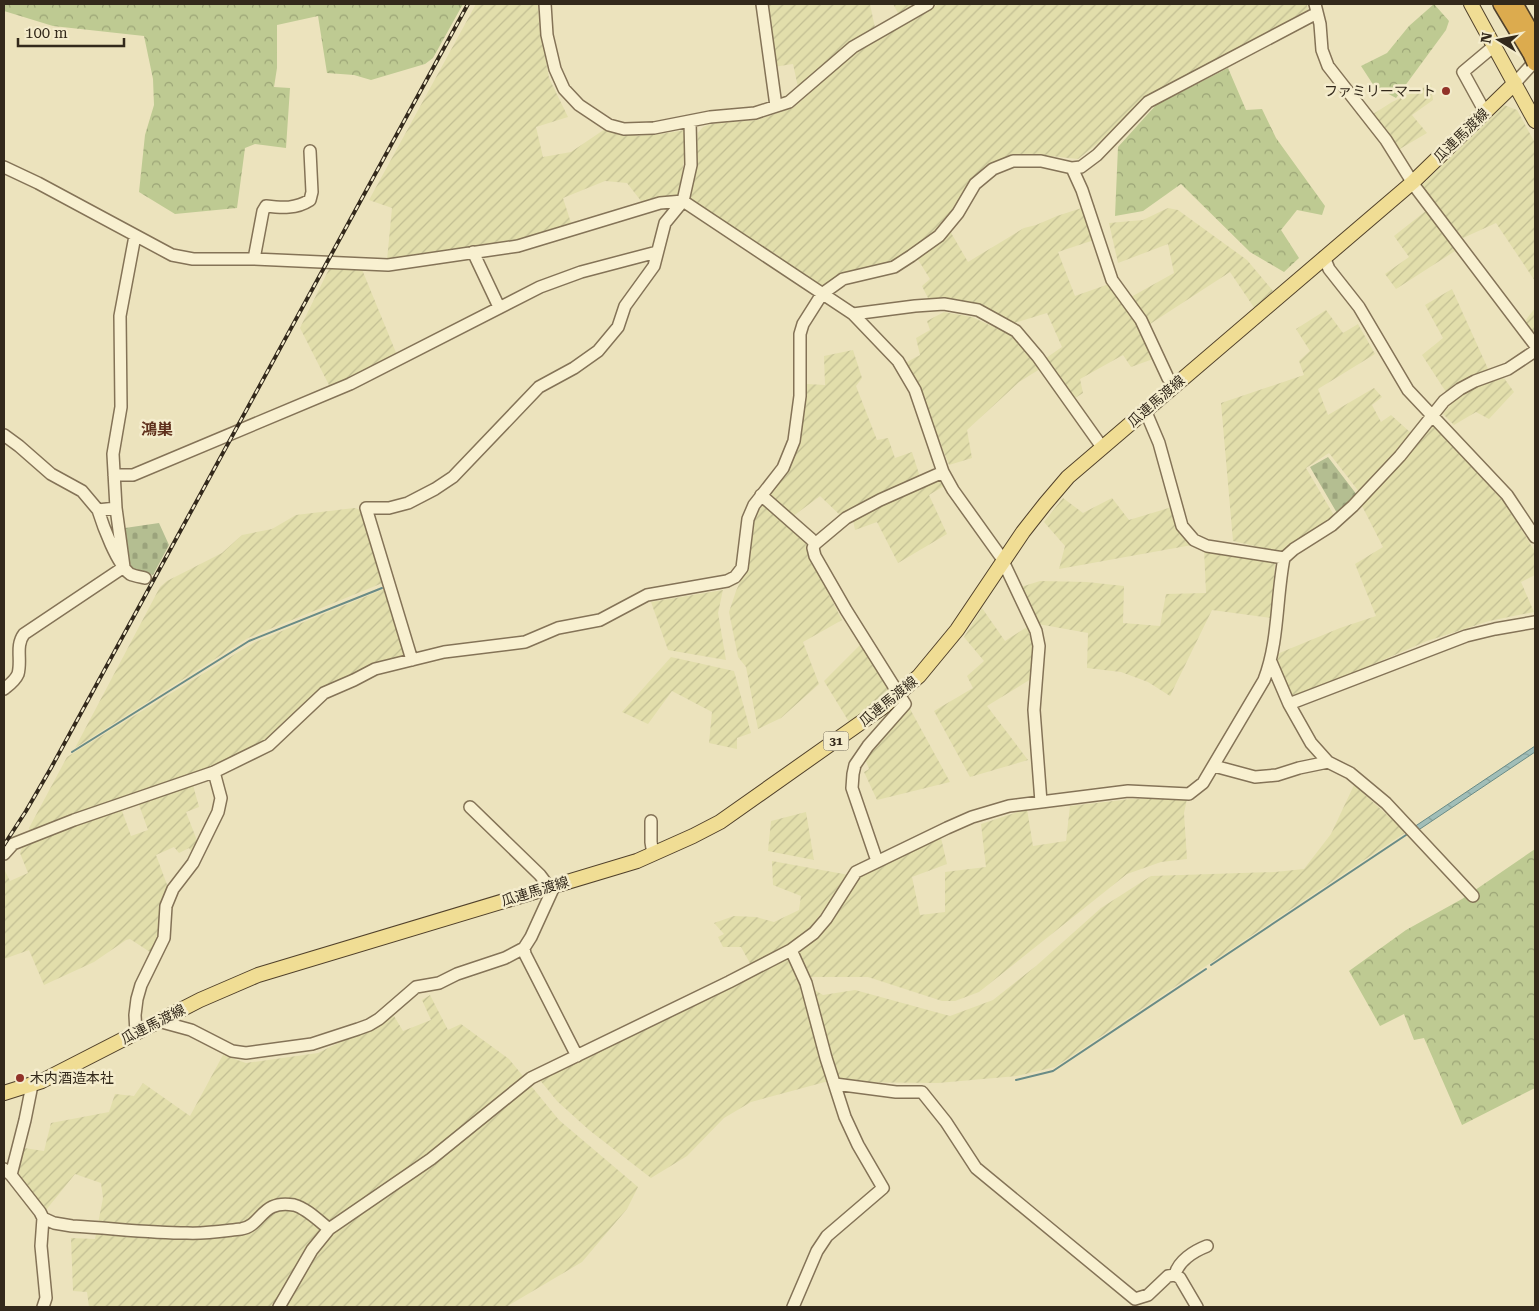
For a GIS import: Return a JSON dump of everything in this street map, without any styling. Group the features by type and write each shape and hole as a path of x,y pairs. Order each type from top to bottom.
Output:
{"highway":[{"path":"1501,4 1534,60"},
{"path":"1515,4 1535,38"}],"main road":[{"path":"1471,4 1535,120"},
{"name":"瓜連馬渡線","path":"4,1092 30,1086 200,1000 265,973 636,861 720,822 859,725 919,676 942,651 1044,504 1068,478 1412,182 1514,83"}],"street":[{"path":"545,4 547,35 555,69 564,89 579,106 609,125 624,128 654,128 710,117 755,113 789,102 853,47 928,4"},
{"path":"762,4 776,106"},
{"path":"4,854 13,844 65,823 214,772 269,744 324,693 375,669 389,664 444,652 525,642 558,628 600,620 647,595 727,581 735,577 742,568 748,519 754,505 783,468 794,441 800,396 800,334 803,324 822,294 843,280 894,267 939,236 958,213 975,184 993,169 1013,161 1041,161 1072,168 1081,166 1097,155 1148,102 1316,8 1320,24 1322,50 1328,66 1386,140 1412,182 1535,345"},
{"path":"1485,112 1463,72 1494,46"},
{"path":"1514,83 1534,60"},
{"path":"412,660 366,508 389,508 408,503 453,477 539,387 574,368 598,352 618,327 625,306 654,266 666,223 683,201 691,165 690,121"},
{"path":"254,259 263,211 266,206 294,207 310,200 312,192 310,151"},
{"path":"4,167 38,183 172,255 193,259 254,259 388,264 518,246 660,203 683,201 853,314 898,361 915,390 943,472 953,490 995,546 1036,631 1039,646 1034,710 1041,802"},
{"path":"1072,168 1082,190 1112,280 1141,320 1168,378 1174,386"},
{"path":"124,566 116,508 113,454 121,407 120,316 135,236"},
{"path":"473,252 499,307"},
{"path":"114,475 133,475 350,384 540,287 581,272 657,252"},
{"path":"1324,257 1329,269 1359,307 1408,390 1507,495 1535,537"},
{"path":"853,314 944,304 978,310 1016,331 1038,357 1102,447"},
{"path":"278,1307 312,1250 329,1229 431,1159 531,1078 791,950 814,933 856,872 972,817 1008,806 1128,791 1189,794 1203,784 1264,680 1271,662 1284,558 1294,549 1332,525 1353,506 1433,417 1444,401 1474,381 1508,369 1535,351"},
{"path":"1145,410 1159,443 1182,526 1194,540 1207,546 1284,558"},
{"path":"4,436 19,446 51,474 82,492 98,510 108,539 124,566 131,574 145,578"},
{"path":"877,861 852,788 853,774 855,765 868,746 905,704 846,610 819,564 813,548 815,544 846,518 880,500 943,472"},
{"path":"761,495 815,544"},
{"path":"98,510 116,508"},
{"path":"4,689 13,681 18,673 19,640 24,634 124,566"},
{"path":"1289,704 1466,636 1535,622"},
{"path":"1271,662 1289,704 1311,743 1328,762 1350,773 1386,802 1473,896"},
{"path":"1214,766 1255,777 1277,775 1328,762"},
{"path":"136,1033 135,1015 137,999 141,985 164,938 166,906 173,889 193,863 218,812 222,798 214,772"},
{"path":"158,1021 191,1030 232,1051 246,1053 312,1044 369,1025 416,987 439,983 457,974 505,958 524,948 552,891 540,875 470,807"},
{"path":"651,821 653,854"},
{"path":"524,948 525,954 577,1056"},
{"path":"791,950 806,983 826,1058 845,1117 858,1145 883,1188 827,1236 817,1251 793,1307"},
{"path":"835,1084 889,1091 922,1092 946,1122 976,1168 1135,1299 1148,1295 1168,1276 1175,1275 1180,1278 1197,1307"},
{"path":"30,1086 31,1090 25,1120 7,1172 43,1218 41,1246 46,1298 43,1307"},
{"path":"43,1218 54,1224 72,1226 202,1233 244,1228 253,1223 264,1211 271,1207 294,1205 302,1208 329,1229"},
{"path":"1175,1275 1176,1268 1185,1259 1207,1246"}],"shaded area":[{"path":"476,4 538,4 539,23 549,78 568,117 536,127 543,157 571,152 605,129 638,136 685,130 680,196 641,201 627,183 605,181 563,198 571,223 501,246 387,260 392,208 369,200"},
{"path":"764,4 870,4 875,28 798,87 793,64 773,67"},
{"path":"893,4 910,4 911,8 898,13"},
{"path":"939,4 1307,4 1308,10 1146,97 1097,144 1078,159 1041,155 1013,157 991,163 972,178 953,209 930,236 891,262 821,292 777,255 690,199 696,164 698,133 703,127 711,124 757,120 793,108 854,54"},
{"path":"1431,84 1433,100 1412,115 1427,133 1398,150 1370,116 1392,102"},
{"path":"1504,105 1517,110 1535,143 1535,281 1496,223 1463,238 1421,186"},
{"path":"1094,204 1103,237 1058,252 1075,296 1109,284 1136,323 1153,359 1131,367 1123,355 1080,379 1083,393 1075,398 1046,358 1062,347 1047,313 1014,323 985,308 961,302 928,298 922,286 930,279 917,258 937,245 950,231 968,262 1024,228"},
{"path":"1168,208 1178,210 1247,260 1273,291 1255,309 1230,272 1150,324 1131,297 1174,273 1168,244 1118,263 1109,223 1143,220"},
{"path":"1427,210 1455,251 1396,289 1385,274 1409,257 1394,236"},
{"path":"330,267 361,267 397,355 330,387 300,328"},
{"path":"1452,289 1489,371 1446,392 1422,355 1443,338 1425,305"},
{"path":"1535,308 1535,335 1525,321"},
{"path":"1326,310 1343,333 1358,324 1375,354 1318,389 1328,415 1374,388 1382,397 1372,405 1381,422 1391,415 1411,433 1360,493 1329,453 1306,468 1335,517 1281,552 1233,541 1221,403 1304,375 1299,361 1310,351 1296,329"},
{"path":"944,312 972,317 1013,336 1040,369 1019,382 967,430 972,458 949,465 918,387 905,363 920,355 916,338 930,330 927,321"},
{"path":"853,350 862,378 856,386 877,440 888,438 895,458 912,452 920,477 869,499 841,516 820,496 792,517 768,498 797,452 807,384 825,385 824,356"},
{"path":"1504,378 1514,392 1489,419 1476,412 1454,425 1443,414 1455,400 1476,387"},
{"path":"1433,426 1507,505 1535,552 1535,575 1521,582 1534,612 1489,621 1427,641 1288,701 1276,662 1277,654 1340,628 1376,616 1355,564 1383,547 1362,506"},
{"path":"941,478 944,486 929,495 947,534 898,563 877,522 855,530 853,520 883,502"},
{"path":"1063,498 1083,513 1112,498 1129,520 1172,507 1192,545 1059,569 1065,546 1044,522"},
{"path":"763,502 808,536 809,555 842,620 803,642 819,684 781,718 758,729 746,667 738,657 729,612 747,566 753,519"},
{"path":"354,508 366,511 385,582 248,638 75,748 160,587 167,581 222,553 242,535 272,529 296,515"},
{"path":"1204,549 1275,563 1271,618 1212,610 1170,696 1148,682 1121,672 1087,668 1088,633 1038,624 1021,587 1040,581 1087,582 1124,586 1123,623 1160,626 1166,594 1206,593"},
{"path":"384,589 407,658 382,661 332,685 322,686 259,745 216,767 30,835 29,828 67,757 253,643"},
{"path":"723,590 718,613 726,660 668,650 651,602"},
{"path":"982,608 1005,641 1027,627 1035,650 1031,679 987,706 1028,760 970,777 934,711 973,688 967,676 984,661 964,637"},
{"path":"863,642 893,690 849,722 824,681"},
{"path":"671,657 734,671 751,733 737,738 737,749 709,743 712,712 672,691 648,724 622,712"},
{"path":"909,707 950,782 877,800 864,772 869,769 865,759"},
{"path":"193,785 199,807 186,812 198,843 193,854 189,848 179,853 174,847 156,855 169,890 161,938 153,954 130,939 126,940 94,962 44,985 29,950 4,959 4,869 10,881 28,873 20,853 24,843 121,808 131,836 148,830 138,802"},
{"path":"1354,785 1406,832 1055,1067 1017,1076 938,1083 825,1082 751,1102 724,1118 687,1156 651,1178 589,1130 557,1101 539,1079 789,955 796,979 823,995 855,990 950,1016 993,1000 1036,966 1101,908 1151,876 1275,872 1304,869 1331,834"},
{"path":"1131,799 1187,799 1184,813 1187,859 1161,862 1127,874 979,992 955,1001 942,1001 868,977 811,977 798,951 858,877 941,838 947,864 912,877 920,915 945,912 945,872 986,867 981,824 1027,809 1033,846 1066,841 1070,806"},
{"path":"806,812 814,860 768,851 771,821"},
{"path":"772,861 849,875 809,930 791,946 751,965 741,947 723,947 718,937 724,934 714,923 734,916 756,917 774,922 799,910 801,896 773,885"},
{"path":"430,995 448,1030 461,1024 509,1059 559,1120 638,1187 627,1209 582,1262 506,1307 89,1307 87,1292 73,1291 71,1238 95,1239 103,1198 101,1183 75,1174 46,1210 18,1175 24,1148 44,1151 51,1123 109,1112 115,1094 134,1096 143,1083 190,1116 223,1055 246,1063 318,1053 394,1016 403,1031 431,1020 422,1000"}],"green space":[{"path":"4,4 463,4 433,58 425,64 371,80 354,75 327,73 318,16 277,25 277,68 274,87 290,88 286,148 255,144 245,148 237,208 175,214 139,192 145,135 154,105 153,79 144,36 53,26 4,11"},
{"path":"1434,4 1449,21 1446,30 1396,98 1374,86 1361,66 1387,53 1409,26"},
{"path":"1228,68 1246,110 1262,109 1276,138 1325,206 1322,215 1297,210 1281,230 1299,258 1284,272 1250,252 1181,184 1143,211 1115,216 1118,147 1156,105"},
{"path":"1328,457 1357,495 1337,513 1310,467"},
{"path":"159,523 169,545 153,575 131,569 125,528"},
{"path":"1535,849 1535,1088 1462,1125 1424,1038 1414,1040 1404,1014 1380,1026 1349,971 1406,930 1462,899"}],"water":[{"path":"1535,746 1535,752 1417,831 1414,827"}],"waterway":[{"path":"72,752 249,641 382,588"},
{"path":"1211,965 1409,833"},
{"path":"1016,1080 1053,1071 1206,969"}],"railway":[{"path":"4,845 51,768 468,4"}],"place":[{"name":"ファミリーマート","path":"1446,91"},
{"name":"木内酒造本社","path":"20,1078"}],"district":[{"name":"鴻巣","path":"157,429"}]}
